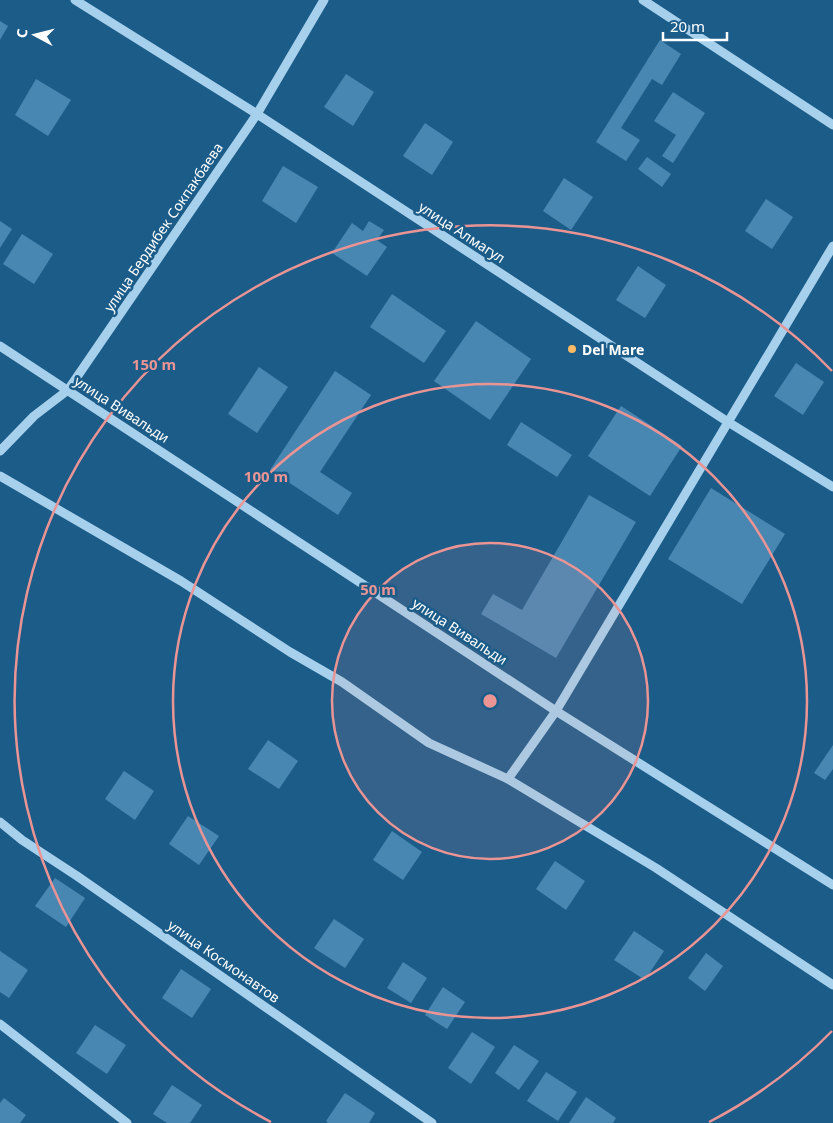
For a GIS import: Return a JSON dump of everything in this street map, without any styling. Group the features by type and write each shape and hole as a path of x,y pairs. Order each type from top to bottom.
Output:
{"street":[{"name":"улица Алмагул","path":"75,0 257,114 728,422 833,488"},
{"name":"улица Бердибек Сокпакбаева","path":"0,451 34,416 68,390 257,114 324,0"},
{"path":"642,0 833,124"},
{"path":"508,780 556,711 833,246"},
{"name":"улица Вивальди","path":"0,346 556,711 833,885"},
{"path":"0,476 181,581 290,652 342,682 429,742 508,780 656,868 833,985"},
{"name":"улица Космонавтов","path":"0,822 22,840 78,876 432,1123"},
{"path":"0,1024 127,1123"}],"building":[{"path":"0,21 8,26 0,40"},
{"path":"660,40 681,54 662,85 652,79 621,128 640,140 626,161 596,142"},
{"path":"346,74 374,92 353,126 324,107"},
{"path":"36,79 71,100 48,136 15,115"},
{"path":"673,92 705,113 673,163 662,156 676,135 654,121"},
{"path":"425,123 453,142 432,175 403,156"},
{"path":"647,157 671,174 662,187 638,169"},
{"path":"283,166 318,187 296,223 262,201"},
{"path":"564,178 593,197 571,230 543,211"},
{"path":"766,199 793,217 772,249 745,231"},
{"path":"0,221 12,229 0,248"},
{"path":"369,221 384,230 377,240 387,247 367,276 332,253 352,223 363,231"},
{"path":"22,234 53,254 34,284 3,264"},
{"path":"638,266 666,285 645,318 616,300"},
{"path":"392,294 446,331 424,363 370,327"},
{"path":"476,321 531,359 490,420 434,381"},
{"path":"796,363 824,382 803,415 774,396"},
{"path":"259,367 288,387 257,433 228,414"},
{"path":"335,371 371,395 320,472 352,493 338,515 270,470"},
{"path":"621,406 682,446 650,496 588,456"},
{"path":"521,422 572,455 557,477 507,445"},
{"path":"711,488 785,534 742,604 668,559"},
{"path":"589,495 636,522 556,658 481,614 493,594 522,610"},
{"path":"268,740 298,761 279,789 248,769"},
{"path":"833,745 833,769 825,780 814,773"},
{"path":"124,771 154,791 135,820 105,799"},
{"path":"188,816 219,836 199,865 169,844"},
{"path":"392,831 422,852 403,880 373,860"},
{"path":"555,861 585,881 566,910 536,889"},
{"path":"55,878 85,898 66,927 35,906"},
{"path":"334,919 364,939 345,968 314,948"},
{"path":"634,931 664,951 645,980 614,960"},
{"path":"0,951 28,970 9,998 0,992"},
{"path":"706,953 723,966 705,991 688,978"},
{"path":"403,962 427,978 411,1003 387,988"},
{"path":"181,969 211,989 192,1018 162,998"},
{"path":"443,987 465,1002 447,1029 425,1015"},
{"path":"95,1025 126,1045 107,1074 76,1053"},
{"path":"472,1032 495,1047 471,1084 448,1068"},
{"path":"514,1045 539,1061 519,1090 495,1073"},
{"path":"546,1072 577,1092 558,1121 527,1101"},
{"path":"172,1085 202,1105 190,1123 167,1123 153,1114"},
{"path":"345,1093 375,1113 369,1123 328,1123 326,1121"},
{"path":"586,1097 616,1118 613,1123 569,1123"},
{"path":"4,1098 26,1115 20,1123 0,1123 0,1103"}],"place":[{"name":"Del Mare","path":"572,349"}]}
